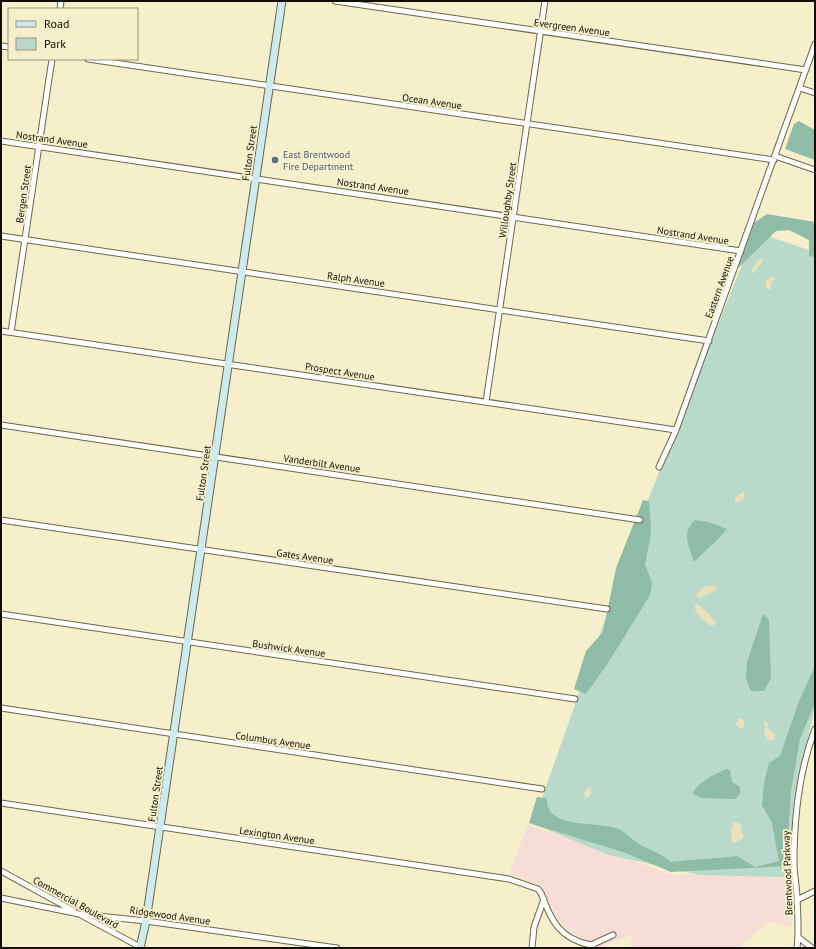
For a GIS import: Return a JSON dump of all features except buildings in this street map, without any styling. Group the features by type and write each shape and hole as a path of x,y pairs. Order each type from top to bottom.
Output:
{"street":[{"name":"Fulton Street","path":"141,948 174,735 282,1"},
{"name":"Evergreen Avenue","path":"335,1 806,70"},
{"name":"Willoughby Street","path":"486,402 546,1"},
{"name":"Eastern Avenue","path":"659,467 676,430 709,341 815,44"},
{"name":"Bergen Street","path":"11,332 52,60"},
{"name":"Ocean Avenue","path":"95,60 527,124 775,158 815,170"},
{"path":"800,88 815,93"},
{"name":"Nostrand Avenue","path":"1,141 742,251"},
{"name":"Ralph Avenue","path":"1,236 709,341"},
{"name":"Prospect Avenue","path":"1,331 676,430"},
{"name":"Vanderbilt Avenue","path":"1,425 640,520"},
{"name":"Gates Avenue","path":"1,520 607,609"},
{"name":"Bushwick Avenue","path":"1,614 575,699"},
{"name":"Columbus Avenue","path":"1,708 542,789"},
{"name":"Brentwood Parkway","path":"797,948 797,900 794,864 797,806 806,756 815,728"},
{"name":"Lexington Avenue","path":"1,803 509,879 538,889 542,893 544,899"},
{"name":"Commercial Boulevard","path":"1,871 141,948"},
{"path":"797,900 815,891"},
{"name":"Ridgewood Avenue","path":"1,898 79,914 146,920 337,948"},
{"path":"544,899 555,924 561,931 576,941 592,946 614,935"},
{"path":"532,948 534,927 544,899"},
{"path":"798,937 812,948"}],"shaded area":[{"path":"528,825 674,875 789,870 792,927 768,922 739,948 633,948 631,944 632,935 596,948 591,941 588,942 564,926 558,919 541,887 537,884 509,874"}],"green space":[{"path":"799,121 815,130 815,160 785,149 794,124"},
{"path":"767,214 815,222 815,257 809,256 809,240 789,230 776,231 738,268 754,223"},
{"path":"755,232 815,252 815,706 798,785 787,877 700,875 609,855 533,824 640,520"},
{"path":"643,500 649,501 651,525 645,564 652,583 650,595 608,663 586,694 574,689 586,651 603,632 616,568"},
{"path":"695,520 708,522 727,529 694,562 688,545 687,535 688,530"},
{"path":"763,614 769,620 771,678 764,691 751,691 746,679 747,662"},
{"path":"815,666 815,703 800,739 791,791 786,866 671,872 623,852 529,823 537,797 546,798 548,807 552,814 559,818 579,823 616,828 639,844 664,856 671,862 737,856 755,867 779,861 772,823 762,805 764,783 769,763 780,756 799,701"},
{"path":"727,769 730,770 732,782 740,787 740,794 735,799 701,798 693,794 702,782"}],"sand":[{"path":"760,258 763,261 753,274 751,271"},
{"path":"775,277 775,279 771,282 771,289 768,290 766,288 766,281"},
{"path":"744,491 745,496 743,500 735,502 735,498"},
{"path":"705,586 716,586 717,589 716,591 698,598 696,595"},
{"path":"695,604 698,604 713,619 716,623 713,626 705,622 699,615 695,610"},
{"path":"740,718 743,719 744,723 744,726 741,729 735,724"},
{"path":"763,722 767,722 771,732 775,734 775,738 772,741 765,735 765,726"},
{"path":"589,787 591,788 591,793 586,799 584,794 585,790"},
{"path":"732,822 739,823 742,827 741,829 744,838 734,843 731,841 732,834 730,832 733,826"}],"place":[{"name":"East Brentwood Fire Department","path":"275,160"}]}
